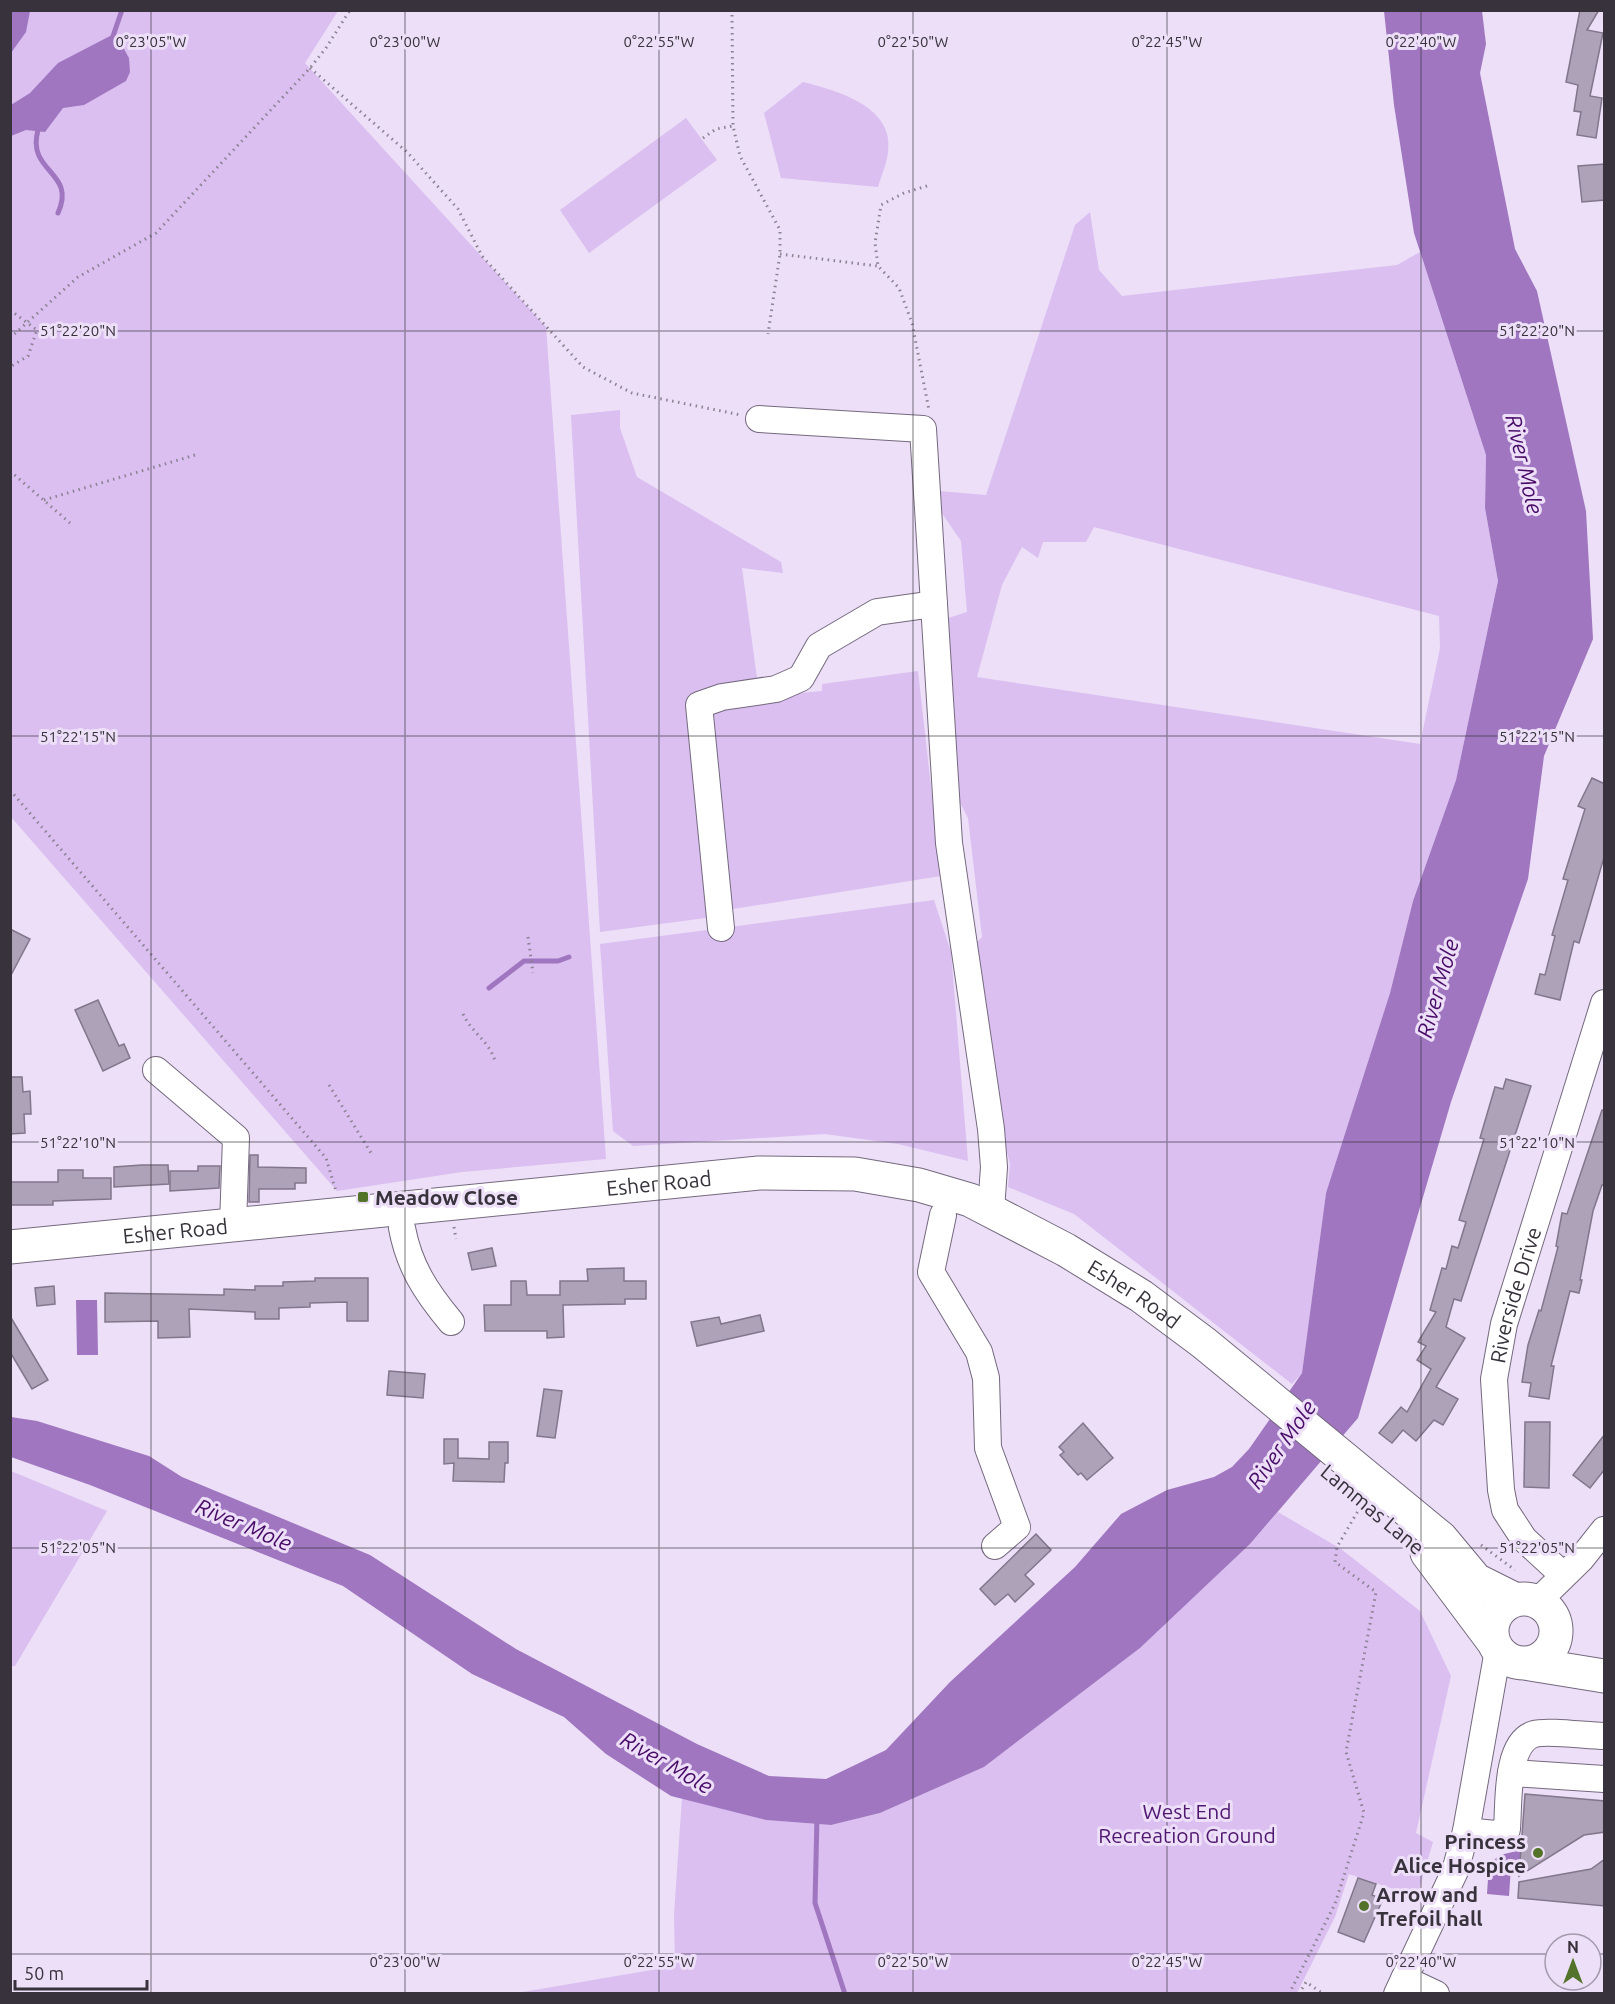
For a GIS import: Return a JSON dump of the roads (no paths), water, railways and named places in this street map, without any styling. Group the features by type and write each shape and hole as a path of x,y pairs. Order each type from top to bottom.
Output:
{"main road":[{"name":"Esher Road","path":"10,1247 668,1180 786,1172 855,1174 899,1180 963,1198 991,1210 1066,1250 1141,1296 1244,1389"},
{"name":"Esher Road","path":"10,1267 676,1199 789,1192 870,1198 943,1215 1012,1244 1083,1283 1244,1389"},
{"name":"Lammas Lane","path":"1244,1389 1328,1459 1441,1538 1476,1580 1526,1600"},
{"name":"Lammas Lane","path":"1328,1459 1364,1500 1427,1554 1462,1603 1510,1654"},
{"path":"1556,1632 1553,1646 1538,1661 1510,1654 1492,1626 1495,1615 1502,1607 1526,1600 1551,1612 1556,1632 1572,1655 1601,1675"},
{"path":"1510,1654 1601,1675"}],"street":[{"path":"759,419 923,429 949,843 991,1129 994,1167 991,1210"},
{"path":"720,928 699,705 722,697 776,689 801,678 819,646 876,612 934,604"},
{"name":"Riverside Drive","path":"1563,1575 1524,1539 1505,1510 1501,1490 1494,1379 1504,1324 1605,1003"},
{"path":"156,1070 236,1138 233,1225"},
{"path":"943,1215 931,1272 979,1352 986,1378 988,1448 1017,1527 995,1546"},
{"path":"402,1228 406,1249 417,1276 451,1322"},
{"path":"1526,1600 1563,1575 1581,1559 1605,1530"},
{"path":"1436,1994 1400,1986 1455,1870 1466,1831 1489,1703 1510,1654"},
{"path":"1466,1831 1495,1834 1507,1829 1511,1773 1520,1745 1533,1734 1605,1736"},
{"path":"1511,1773 1605,1779"}],"water":[{"path":"11,10 30,11 26,32 11,53"},
{"name":"River Mole","path":"1384,11 1482,11 1486,44 1480,73 1515,249 1537,291 1586,511 1593,639 1544,756 1528,879 1451,1102 1358,1418 1250,1544 1140,1648 984,1767 880,1813 831,1825 766,1820 671,1796 606,1754 564,1717 472,1674 343,1586 90,1485 11,1457 11,1417 37,1421 149,1456 182,1477 370,1555 516,1649 697,1744 769,1776 826,1779 886,1750 950,1682 1075,1567 1121,1514 1167,1490 1214,1477 1232,1467 1249,1449 1302,1373 1326,1193 1390,993 1413,901 1456,780 1498,581 1485,508 1486,455 1414,233 1394,105"},
{"path":"112,35 119,40 129,58 130,72 126,81 84,105 63,108 45,132 26,130 11,136 11,105 30,93 58,63"},
{"path":"76,1300 97,1300 98,1355 77,1355"},
{"path":"1521,1850 1522,1857 1511,1867 1509,1896 1487,1894 1489,1864 1500,1855"}],"waterway":[{"path":"112,39 122,10"},
{"path":"38,130 36,144 39,155 61,188 62,199 58,213"},
{"path":"489,988 524,961 558,961 569,957"},
{"path":"817,1817 815,1903 845,1994"}],"place":[{"name":"Meadow Close","path":"363,1197"},
{"name":"Princess Alice Hospice","path":"1538,1853"},
{"name":"Arrow and Trefoil hall","path":"1364,1906"}],"park label":[{"name":"West End Recreation Ground","path":"1187,1823"}]}
